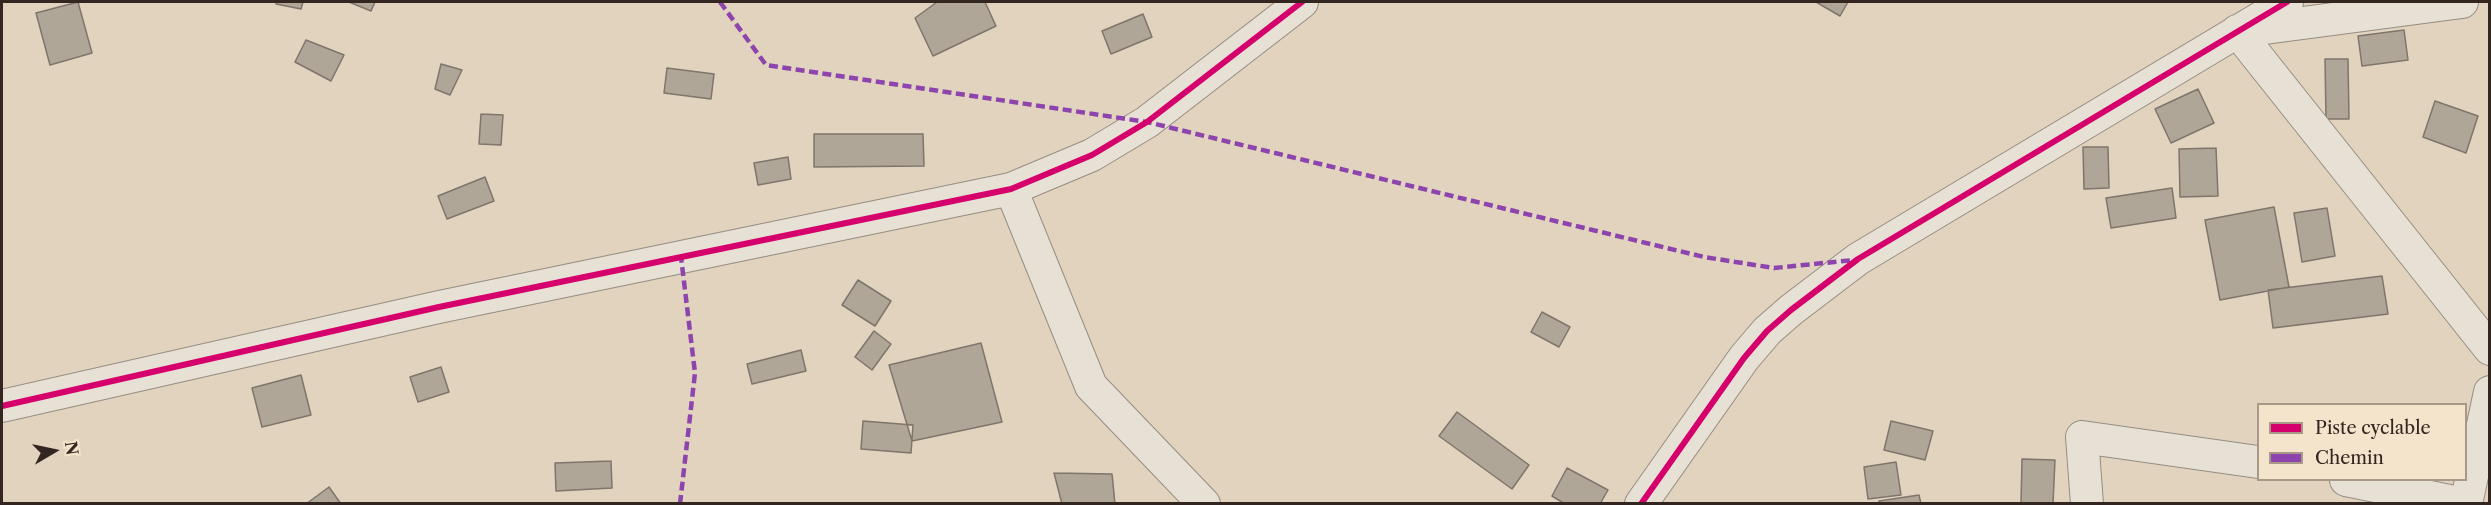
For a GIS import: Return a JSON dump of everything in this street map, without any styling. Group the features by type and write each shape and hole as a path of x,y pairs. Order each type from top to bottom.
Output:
{"street":[{"path":"2,406 439,307 1011,189 1092,155 1147,122 1302,2"},
{"path":"1641,504 1744,358 1767,331 1791,310 1858,259 2287,2"},
{"path":"2237,32 2462,2"},
{"path":"2237,32 2490,349"},
{"path":"1011,189 1090,386 1204,504"},
{"path":"2351,481 2465,504 2490,392"},
{"path":"2087,504 2082,437 2232,456 2257,462"}],"building":[{"path":"78,2 92,53 50,65 36,13"},
{"path":"276,2 303,2 301,9 276,4"},
{"path":"349,2 375,2 371,11"},
{"path":"937,2 985,2 996,26 933,56 915,18"},
{"path":"1816,2 1848,2 1840,16"},
{"path":"1143,14 1152,37 1111,54 1102,31"},
{"path":"2404,30 2408,60 2362,66 2358,36"},
{"path":"306,40 344,55 331,81 295,62"},
{"path":"2325,59 2348,59 2349,119 2326,119"},
{"path":"441,64 462,70 450,95 435,89"},
{"path":"667,68 714,74 711,99 664,93"},
{"path":"2198,89 2214,123 2171,143 2155,109"},
{"path":"2435,101 2478,116 2466,153 2423,137"},
{"path":"481,114 503,115 501,145 479,144"},
{"path":"814,134 923,134 924,166 814,167"},
{"path":"2083,147 2108,147 2109,188 2084,189"},
{"path":"2216,148 2218,196 2180,197 2179,149"},
{"path":"788,157 791,179 758,185 754,163"},
{"path":"485,177 494,201 447,219 438,196"},
{"path":"2172,188 2176,218 2111,228 2106,198"},
{"path":"2274,207 2289,287 2220,300 2205,220"},
{"path":"2327,208 2335,256 2302,262 2294,213"},
{"path":"2382,276 2388,314 2273,328 2268,290"},
{"path":"858,280 891,301 875,326 842,305"},
{"path":"1542,312 1570,327 1559,347 1531,332"},
{"path":"874,331 891,344 872,370 855,357"},
{"path":"981,343 1002,422 912,441 889,365"},
{"path":"801,350 806,371 752,384 747,364"},
{"path":"441,367 449,392 418,402 410,377"},
{"path":"301,375 311,415 262,427 252,388"},
{"path":"1457,412 1529,465 1512,489 1439,436"},
{"path":"863,421 913,425 911,453 861,449"},
{"path":"1891,421 1933,431 1925,460 1884,450"},
{"path":"2022,459 2055,460 2053,504 2021,504"},
{"path":"611,461 612,488 556,491 555,463"},
{"path":"1896,462 1901,495 1868,499 1864,467"},
{"path":"1567,468 1608,490 1600,504 1565,504 1552,496"},
{"path":"1054,473 1112,474 1115,504 1062,504"},
{"path":"329,487 341,504 306,504"},
{"path":"1919,495 1921,504 1879,504 1879,501"}],"marked path":[{"path":"720,2 766,65 1147,122 1704,257 1774,268 1854,260"},
{"path":"680,504 695,373 681,257"}],"cycle path":[{"path":"2,406 439,307 1011,189 1092,155 1147,122 1302,2"},
{"path":"1641,504 1744,358 1767,331 1791,310 1858,259 2287,2"}]}
